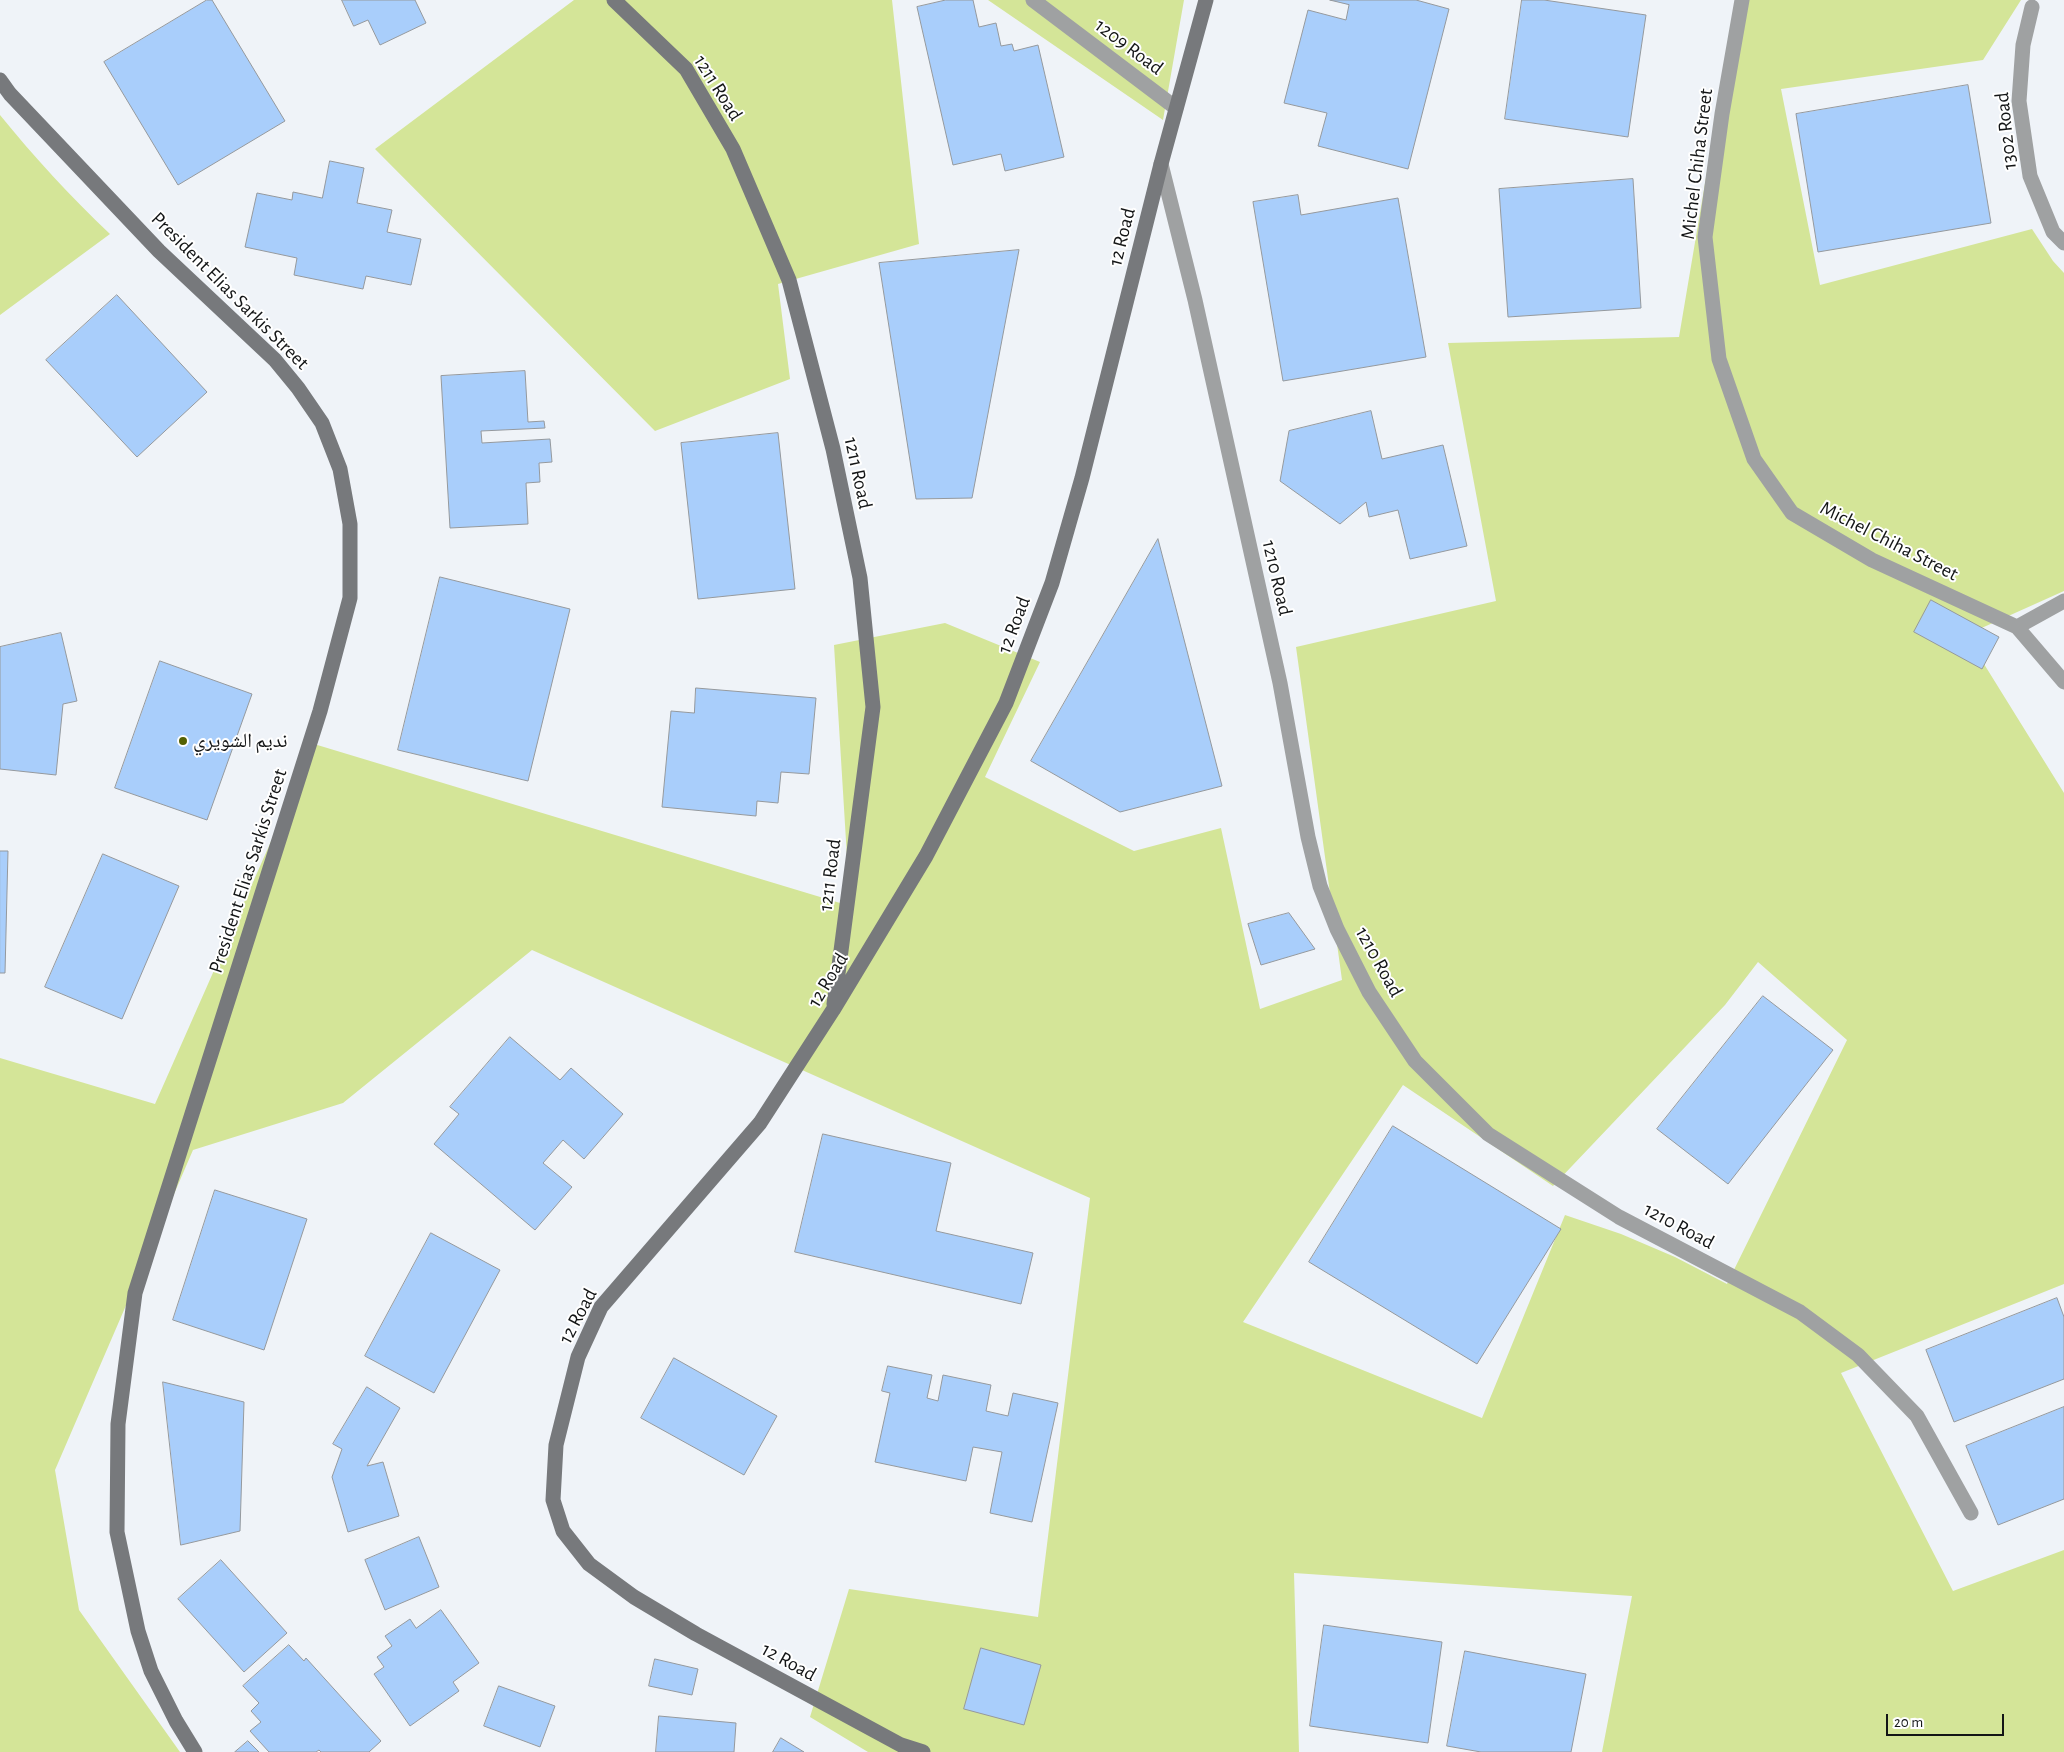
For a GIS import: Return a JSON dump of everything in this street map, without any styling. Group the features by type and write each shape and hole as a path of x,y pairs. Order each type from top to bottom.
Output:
{"main road":[{"name":"1211 Road","path":"614,0 686,69 732,149 789,280 835,458 860,578 873,707 833,1010"},
{"name":"12 Road","path":"923,1752 893,1741 696,1634 634,1597 589,1564 563,1531 553,1500 556,1445 578,1357 601,1307 760,1123 833,1010 926,856 1006,703 1052,583 1082,478 1161,164 1206,0"},
{"name":"President Elias Sarkis Street","path":"0,80 10,94 159,251 275,360 298,388 322,423 340,469 350,524 350,598 320,711 135,1294 118,1424 117,1532 136,1623 151,1671 176,1721 195,1752"}],"street":[{"name":"1209 Road","path":"1033,0 1176,108"},
{"name":"Michel Chiha Street","path":"1742,0 1722,114 1705,237 1719,359 1754,459 1792,512 1872,560 2017,626"},
{"name":"1302 Road","path":"2032,7 2023,45 2019,101 2030,176 2053,232 2064,243"},
{"name":"1210 Road","path":"1161,164 1194,300 1280,683 1308,837 1320,886 1338,929 1369,992 1415,1061 1488,1134 1619,1217 1800,1312 1858,1355 1916,1416 1971,1513"},
{"path":"2064,601 2017,626 2064,682"}],"green space":[{"path":"574,0 892,0 919,244 778,284 790,379 655,431 375,149"},
{"path":"988,0 1184,0 1163,120"},
{"path":"1736,0 2021,0 1983,60 1781,89 1820,285 2032,229 2053,261 2064,273 2064,591 1966,635 2064,793 2064,1284 1841,1373 1953,1591 2064,1550 2064,1752 1602,1752 1632,1596 1294,1573 1299,1752 868,1752 810,1717 849,1589 1038,1617 1090,1198 532,950 343,1103 193,1150 55,1470 79,1610 180,1752 0,1752 0,1058 155,1104 314,744 850,906 834,645 945,623 1040,662 985,777 1134,851 1221,828 1260,1009 1342,980 1296,647 1496,601 1448,343 1679,337","holes":["1758,962 1847,1040 1727,1284 1675,1257 1621,1234 1565,1215 1482,1418 1243,1322 1403,1085 1553,1186 1725,1005"]},
{"path":"0,115 53,176 110,234 0,315"}],"building":[{"path":"207,0 212,0 285,121 178,185 104,62"},
{"path":"342,0 415,0 426,23 380,45 368,20 354,26"},
{"path":"946,0 973,0 979,27 996,23 1001,46 1012,44 1014,51 1038,45 1064,157 1005,171 1001,154 953,165 917,7"},
{"path":"1330,0 1416,0 1449,9 1408,169 1318,146 1327,113 1284,103 1308,10 1346,20 1349,5"},
{"path":"1522,0 1544,0 1646,15 1628,137 1505,119"},
{"path":"1968,85 1991,223 1818,252 1796,114"},
{"path":"330,161 364,168 357,203 392,210 387,232 421,239 411,285 366,276 363,289 294,275 297,258 245,247 257,193 292,200 293,192 322,198"},
{"path":"1633,179 1641,308 1508,317 1499,189"},
{"path":"1298,195 1301,215 1398,198 1426,357 1283,381 1253,202"},
{"path":"1019,250 972,498 916,499 879,263"},
{"path":"117,295 207,392 137,457 46,360"},
{"path":"525,371 528,422 544,421 545,428 481,431 482,443 550,439 552,462 539,463 540,482 526,483 528,524 450,528 441,376"},
{"path":"1371,411 1382,459 1443,445 1467,546 1410,559 1398,510 1369,517 1366,502 1340,524 1280,481 1289,431"},
{"path":"778,433 795,589 698,599 681,443"},
{"path":"1158,539 1222,786 1120,812 1031,761"},
{"path":"440,577 570,609 528,781 398,750"},
{"path":"1931,600 1999,637 1982,669 1914,632"},
{"path":"61,633 77,701 63,704 56,775 0,769 0,647"},
{"name":"نديم الشويري","path":"160,661 252,694 207,820 115,788"},
{"path":"696,688 816,698 809,774 781,772 778,803 757,801 756,816 662,807 671,711 694,713"},
{"path":"0,851 8,851 5,973 0,973"},
{"path":"103,854 179,886 122,1019 45,987"},
{"path":"1289,913 1315,949 1261,965 1248,924"},
{"path":"1763,996 1833,1050 1728,1184 1657,1129"},
{"path":"510,1037 560,1080 571,1068 623,1114 584,1159 563,1140 543,1163 572,1187 535,1230 434,1144 459,1114 450,1107"},
{"path":"1393,1126 1561,1229 1477,1364 1309,1262"},
{"path":"823,1134 951,1163 936,1231 1033,1253 1021,1304 795,1252"},
{"path":"215,1190 307,1219 264,1350 173,1320"},
{"path":"431,1233 500,1270 434,1393 365,1356"},
{"path":"2057,1298 2064,1317 2064,1379 1954,1422 1926,1350"},
{"path":"674,1358 777,1416 744,1475 641,1418"},
{"path":"888,1366 932,1375 927,1398 938,1401 943,1375 991,1385 986,1411 1008,1416 1013,1393 1058,1403 1032,1522 990,1513 1002,1452 973,1447 966,1481 875,1462 890,1393 882,1391"},
{"path":"163,1382 244,1402 240,1531 181,1545"},
{"path":"367,1387 400,1408 367,1466 383,1462 399,1516 348,1532 332,1477 342,1449 333,1444"},
{"path":"2064,1407 2064,1499 1998,1525 1966,1446"},
{"path":"419,1537 439,1587 385,1610 365,1560"},
{"path":"221,1560 287,1633 244,1672 178,1599"},
{"path":"441,1610 479,1663 453,1682 459,1691 410,1726 374,1674 384,1667 377,1657 392,1646 385,1636 410,1619 416,1628"},
{"path":"1324,1625 1442,1642 1428,1743 1310,1726"},
{"path":"289,1645 304,1661 306,1658 381,1741 369,1752 321,1752 319,1750 316,1752 269,1752 250,1731 261,1722 251,1711 259,1703 243,1686"},
{"path":"981,1648 1041,1665 1024,1725 964,1709"},
{"path":"1465,1651 1586,1674 1571,1752 1481,1752 1447,1746"},
{"path":"655,1659 698,1669 692,1695 649,1686"},
{"path":"499,1686 555,1706 540,1747 484,1726"},
{"path":"659,1716 736,1723 734,1752 656,1752"},
{"path":"781,1738 804,1752 773,1752"},
{"path":"248,1741 259,1752 235,1752"}],"place":[{"name":"نديم الشويري","path":"183,741"}]}
